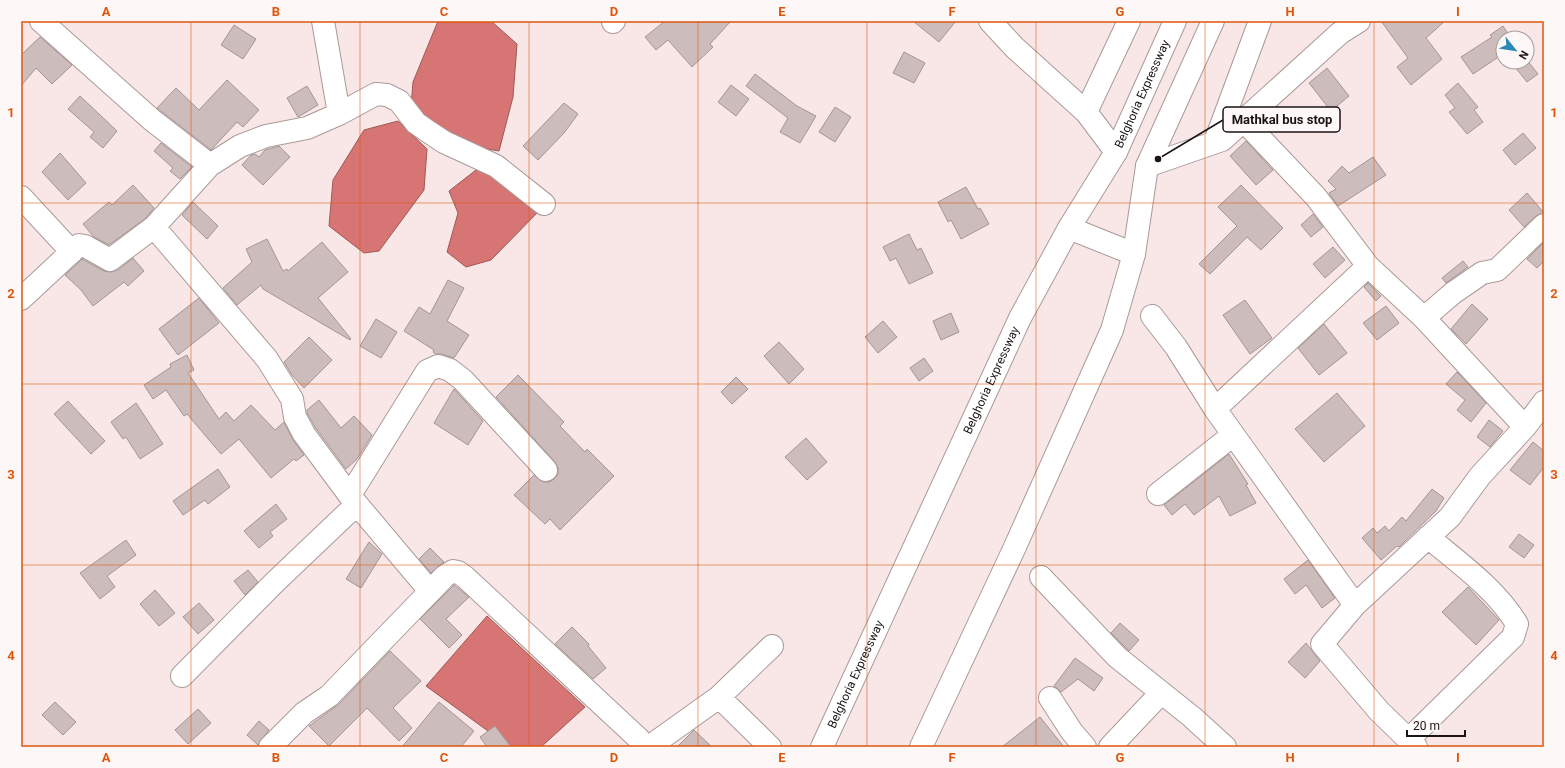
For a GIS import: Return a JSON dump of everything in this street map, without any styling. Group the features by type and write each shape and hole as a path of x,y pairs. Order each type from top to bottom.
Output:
{"main road":[{"path":"41,21 152,120 210,165"},
{"path":"323,21 339,114"},
{"path":"990,21 1015,48 1086,112 1116,152"},
{"path":"1086,112 1129,21"},
{"name":"Belghoria Expressway","path":"822,747 1020,318 1069,228 1116,152 1175,21"},
{"path":"921,747 1014,549 1112,330 1134,254 1147,166 1213,21"},
{"path":"1215,142 1260,21"},
{"path":"1147,166 1222,140 1340,33 1359,21"},
{"path":"21,299 79,245 84,246 110,260 154,227 210,165 240,146 266,136 307,128 339,114 376,94 387,95 399,101 416,123 444,142 496,166 544,204"},
{"path":"1244,121 1316,197 1368,266 1424,318 1525,427"},
{"path":"21,197 72,252"},
{"path":"1424,318 1453,293 1482,273 1497,270 1544,226"},
{"path":"154,227 266,359 292,399 295,417 304,434 354,500 430,591"},
{"path":"1069,228 1134,254"},
{"path":"1215,409 1368,266"},
{"path":"1152,316 1176,348 1233,435 1355,605"},
{"path":"182,676 354,500 427,371 438,366 450,370 463,380 546,470"},
{"path":"1428,537 1473,574 1509,612 1517,624 1513,637 1412,743 1379,711 1322,644 1355,605 1450,516 1480,476 1525,427 1544,402"},
{"path":"1158,494 1233,435"},
{"path":"270,747 304,713 329,696 430,591 445,576 453,571 458,572 586,688 639,739 643,747"},
{"path":"1041,577 1117,657 1192,717 1225,747"},
{"path":"649,747 719,697 772,646"},
{"path":"1110,747 1161,693"},
{"path":"719,697 770,747"},
{"path":"1050,698 1072,732 1085,747"}],"shaded area":[{"path":"438,21 491,21 517,44 513,97 499,151 453,143 411,106 413,82"},
{"path":"398,121 427,149 424,190 379,251 364,253 329,226 333,180 364,130"},
{"path":"496,169 538,212 491,260 466,267 447,252 458,213 449,191 476,170"},
{"path":"487,616 585,707 541,747 510,747 426,686"}],"building":[{"path":"665,21 731,21 710,44 713,47 692,67 668,40 656,50 645,37"},
{"path":"913,21 956,21 939,42"},
{"path":"1381,21 1445,21 1426,38 1442,59 1411,85 1397,67 1408,58"},
{"path":"234,25 256,39 243,59 221,45"},
{"path":"1503,26 1506,30 1497,30"},
{"path":"1495,32 1495,59 1473,74 1461,57 1492,37 1490,35"},
{"path":"40,37 72,65 52,84 36,68 21,86 21,55"},
{"path":"904,52 925,63 914,83 893,73"},
{"path":"1327,68 1349,96 1331,111 1309,83"},
{"path":"1517,70 1535,70 1538,74 1527,82"},
{"path":"755,74 797,106 816,116 800,143 780,132 788,118 746,86"},
{"path":"227,80 259,110 243,127 237,122 211,150 157,108 176,88 199,110"},
{"path":"1458,83 1478,107 1474,110 1483,122 1467,134 1449,112 1455,108 1445,95"},
{"path":"731,85 749,99 736,116 718,102"},
{"path":"307,86 318,105 298,117 287,98"},
{"path":"80,96 117,131 103,148 90,137 94,132 68,109"},
{"path":"564,103 578,114 564,133 538,160 523,146"},
{"path":"835,107 851,117 835,142 819,132"},
{"path":"1523,133 1536,148 1515,165 1503,150"},
{"path":"1246,141 1273,170 1256,185 1230,156"},
{"path":"161,143 192,167 180,179 170,171 173,168 154,151"},
{"path":"279,146 290,157 263,185 242,165 251,155 255,154 259,157 265,150"},
{"path":"60,153 86,183 68,200 42,172"},
{"path":"1373,157 1386,175 1338,206 1329,193 1336,189 1328,181 1342,166 1349,173"},
{"path":"133,185 154,208 146,218 109,245 94,237 83,224 109,202 112,205"},
{"path":"1241,185 1283,228 1261,250 1247,237 1210,274 1199,264 1237,226 1218,207"},
{"path":"966,187 978,209 980,208 989,224 961,239 951,220 948,222 938,202"},
{"path":"1527,193 1544,213 1536,216 1524,227 1509,210"},
{"path":"193,202 218,226 207,239 182,215"},
{"path":"1313,214 1323,227 1311,237 1301,225"},
{"path":"909,234 917,250 921,248 933,273 909,284 896,258 890,261 883,247"},
{"path":"267,239 283,271 287,269 288,271 322,242 348,272 318,298 351,339 350,340 263,289 261,285 237,305 223,288 252,262 246,249"},
{"path":"1544,242 1544,261 1537,268 1527,259"},
{"path":"1333,247 1345,260 1325,278 1313,264"},
{"path":"133,258 144,271 128,286 124,282 93,306 81,290 65,275 82,259 104,271 110,272 118,270"},
{"path":"1463,261 1468,267 1446,283 1442,278"},
{"path":"448,280 464,288 447,321 469,335 454,358 442,354 436,354 433,352 434,350 404,331 419,307 430,314"},
{"path":"1368,283 1381,296 1376,301 1364,287"},
{"path":"199,298 219,323 178,355 159,329"},
{"path":"1245,300 1272,338 1250,354 1223,315"},
{"path":"1472,304 1488,319 1466,344 1451,329"},
{"path":"1386,306 1399,323 1377,340 1363,323"},
{"path":"951,313 959,332 941,340 933,321"},
{"path":"376,319 397,332 381,358 360,346"},
{"path":"883,321 897,337 878,353 865,337"},
{"path":"1324,324 1347,353 1319,375 1298,348"},
{"path":"309,337 332,360 304,388 292,375 284,362"},
{"path":"779,342 804,369 789,384 764,356"},
{"path":"187,355 194,370 188,373 219,419 226,412 234,421 251,405 275,430 284,422 293,440 304,455 296,461 294,459 271,478 239,439 221,454 187,414 184,416 166,390 153,399 144,385 171,367 170,364"},
{"path":"924,358 933,371 919,381 910,368"},
{"path":"1457,372 1486,403 1471,422 1457,410 1465,400 1446,384"},
{"path":"518,375 564,422 560,426 585,452 587,449 614,476 560,530 550,519 545,524 514,495 534,475 543,482 549,482 558,474 558,468 555,462 496,397"},
{"path":"736,377 748,389 732,404 721,392"},
{"path":"454,389 483,421 468,445 434,423"},
{"path":"1337,393 1365,426 1324,462 1295,429"},
{"path":"319,400 341,428 354,416 372,435 357,459 346,469 315,427 307,413 307,410"},
{"path":"68,401 105,441 91,454 54,414"},
{"path":"136,403 163,444 140,459 126,437 123,439 111,422"},
{"path":"1489,420 1503,431 1490,447 1477,437"},
{"path":"806,438 827,462 807,480 785,457"},
{"path":"1533,442 1544,451 1544,467 1530,485 1510,470"},
{"path":"1229,454 1248,484 1246,485 1256,503 1230,516 1219,496 1194,515 1185,504 1172,515 1164,505"},
{"path":"218,469 230,487 208,504 205,500 183,515 173,501"},
{"path":"1432,489 1444,498 1436,511 1399,547 1397,546 1381,560 1362,538 1373,528 1377,533 1385,526 1389,531 1402,517 1406,521"},
{"path":"276,504 287,519 270,532 273,536 259,548 244,531"},
{"path":"1519,534 1534,545 1524,558 1509,547"},
{"path":"126,540 136,555 107,576 115,587 100,599 80,573"},
{"path":"369,542 382,554 361,588 346,579"},
{"path":"430,548 444,562 431,573 419,559"},
{"path":"1308,560 1335,598 1322,608 1306,585 1295,594 1284,579"},
{"path":"248,570 258,582 245,595 234,581"},
{"path":"454,585 469,597 446,619 462,635 449,648 420,619"},
{"path":"1468,587 1499,620 1476,645 1442,612"},
{"path":"155,590 175,613 159,626 140,604"},
{"path":"199,603 214,620 198,634 183,617"},
{"path":"1120,623 1139,640 1129,651 1111,633"},
{"path":"572,627 589,644 588,646 606,668 593,679 555,644"},
{"path":"1306,643 1320,661 1305,678 1288,662"},
{"path":"390,651 421,681 393,708 412,728 399,741 367,708 329,746 309,726 338,705"},
{"path":"1075,658 1103,678 1094,691 1078,679 1061,692 1054,686"},
{"path":"55,702 76,722 63,735 42,715"},
{"path":"439,702 474,731 461,747 402,747"},
{"path":"198,709 211,723 188,744 175,730"},
{"path":"1040,717 1064,747 1002,747"},
{"path":"259,721 269,730 258,745 247,735"},
{"path":"495,726 511,747 487,747 480,737"},
{"path":"694,730 712,747 677,747"}],"place":[{"name":"Mathkal bus stop","path":"1158,159"}]}
